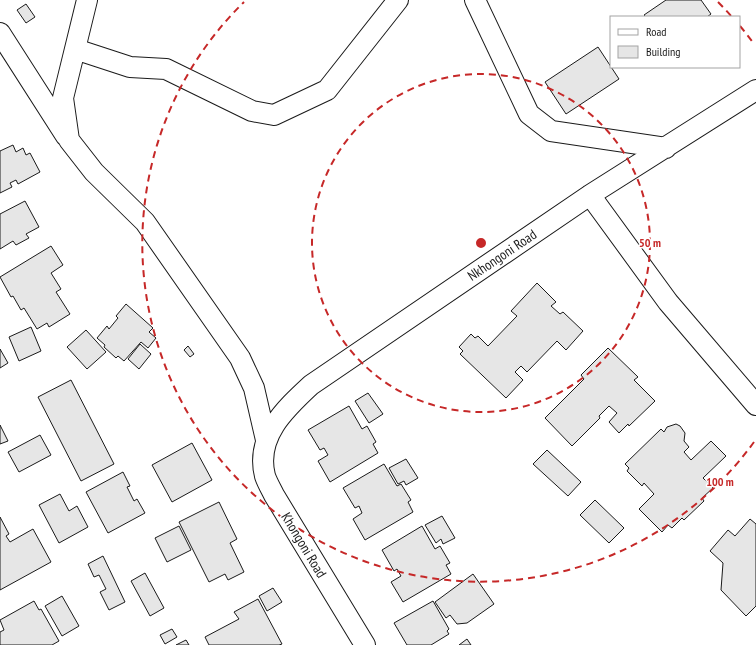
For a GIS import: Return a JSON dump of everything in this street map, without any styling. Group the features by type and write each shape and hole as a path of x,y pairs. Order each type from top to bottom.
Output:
{"street":[{"path":"69,140 63,98 87,0"},
{"path":"75,49 130,67 166,69 252,111 274,115 328,90 398,0"},
{"path":"475,0 529,114 551,131 666,148"},
{"path":"0,33 69,140 94,172 145,222 240,358 254,388 266,440"},
{"name":"Nkhongoni Road","path":"266,440 278,419 311,385 590,195 756,90"},
{"path":"590,195 668,302 756,405"},
{"name":"Khongoni Road","path":"266,440 262,458 265,476 274,495 365,645"}],"building":[{"path":"666,0 701,0 711,14 708,16 644,15"},
{"path":"26,4 35,17 26,23 17,10"},
{"path":"598,47 610,65 610,68 612,68 619,79 566,114 545,82"},
{"path":"13,145 16,152 23,148 26,155 30,153 40,172 18,184 16,180 10,183 12,187 0,193 0,151"},
{"path":"25,201 39,227 26,234 29,238 16,245 13,241 0,249 0,214"},
{"path":"51,246 63,265 51,273 61,289 56,292 70,314 49,327 47,323 37,329 24,308 21,310 13,296 11,297 0,277"},
{"path":"537,283 556,302 551,306 560,314 563,312 583,331 566,350 557,341 527,372 521,366 515,372 523,380 506,398 460,354 463,351 459,347 471,334 475,338 478,336 488,346 517,316 511,311"},
{"path":"126,304 153,328 149,332 156,338 148,348 141,342 124,361 118,356 116,358 97,338 107,326 109,329 118,318 116,316"},
{"path":"31,327 41,351 19,361 9,337"},
{"path":"86,330 106,352 87,369 67,347"},
{"path":"140,344 151,354 139,369 128,359"},
{"path":"188,346 194,354 190,357 184,350"},
{"path":"608,348 638,377 634,380 655,401 629,426 628,424 619,433 609,422 617,413 609,406 599,416 600,418 572,446 545,418 584,379 581,375"},
{"path":"0,349 8,363 0,368"},
{"path":"71,380 114,464 81,481 38,397"},
{"path":"368,393 383,414 369,423 355,401"},
{"path":"349,406 362,429 367,426 376,442 373,444 378,453 330,482 318,461 328,455 324,448 320,450 308,430"},
{"path":"676,424 680,426 685,433 684,441 689,447 684,452 691,460 711,441 726,456 703,478 713,488 702,498 704,501 684,520 682,518 672,528 668,525 662,532 639,509 654,494 644,483 642,486 627,471 629,468 625,464 661,429 664,432 667,427"},
{"path":"0,425 8,441 0,444"},
{"path":"40,435 51,455 19,472 8,452"},
{"path":"192,443 212,480 172,502 152,465"},
{"path":"547,450 581,482 568,496 533,464"},
{"path":"406,459 418,478 406,485 404,481 398,484 389,468"},
{"path":"384,464 397,486 401,484 411,500 408,502 413,512 365,540 353,519 362,513 359,506 355,508 343,488"},
{"path":"123,472 130,486 127,487 134,501 137,499 145,513 108,533 86,492"},
{"path":"60,494 69,511 77,506 88,527 59,543 39,505"},
{"path":"595,500 624,528 609,543 580,515"},
{"path":"219,502 237,539 230,543 244,572 228,580 225,574 209,582 179,522"},
{"path":"442,516 455,538 443,544 441,539 436,543 425,525"},
{"path":"0,517 9,534 6,536 10,542 33,529 51,562 0,590"},
{"path":"750,519 756,524 756,606 746,616 721,590 723,563 710,551 728,530 735,536"},
{"path":"179,526 191,550 167,562 155,538"},
{"path":"422,526 435,549 440,546 450,563 446,565 451,574 403,602 391,582 401,576 397,569 394,571 382,550"},
{"path":"103,556 125,602 109,610 100,592 106,589 99,575 94,577 88,564"},
{"path":"145,573 164,608 150,616 131,581"},
{"path":"473,574 494,604 467,623 457,624 450,615 446,618 435,602"},
{"path":"273,588 282,602 267,611 259,596"},
{"path":"62,596 79,626 62,636 45,606"},
{"path":"258,599 282,644 209,645 205,637 239,619 234,612"},
{"path":"34,601 39,610 41,609 59,641 52,645 0,645 0,632 4,630 0,620"},
{"path":"433,601 449,629 447,631 449,634 431,645 407,645 394,623"},
{"path":"172,629 177,637 165,644 160,635"},
{"path":"467,639 471,645 459,645"},
{"path":"186,640 189,645 176,645"}]}
